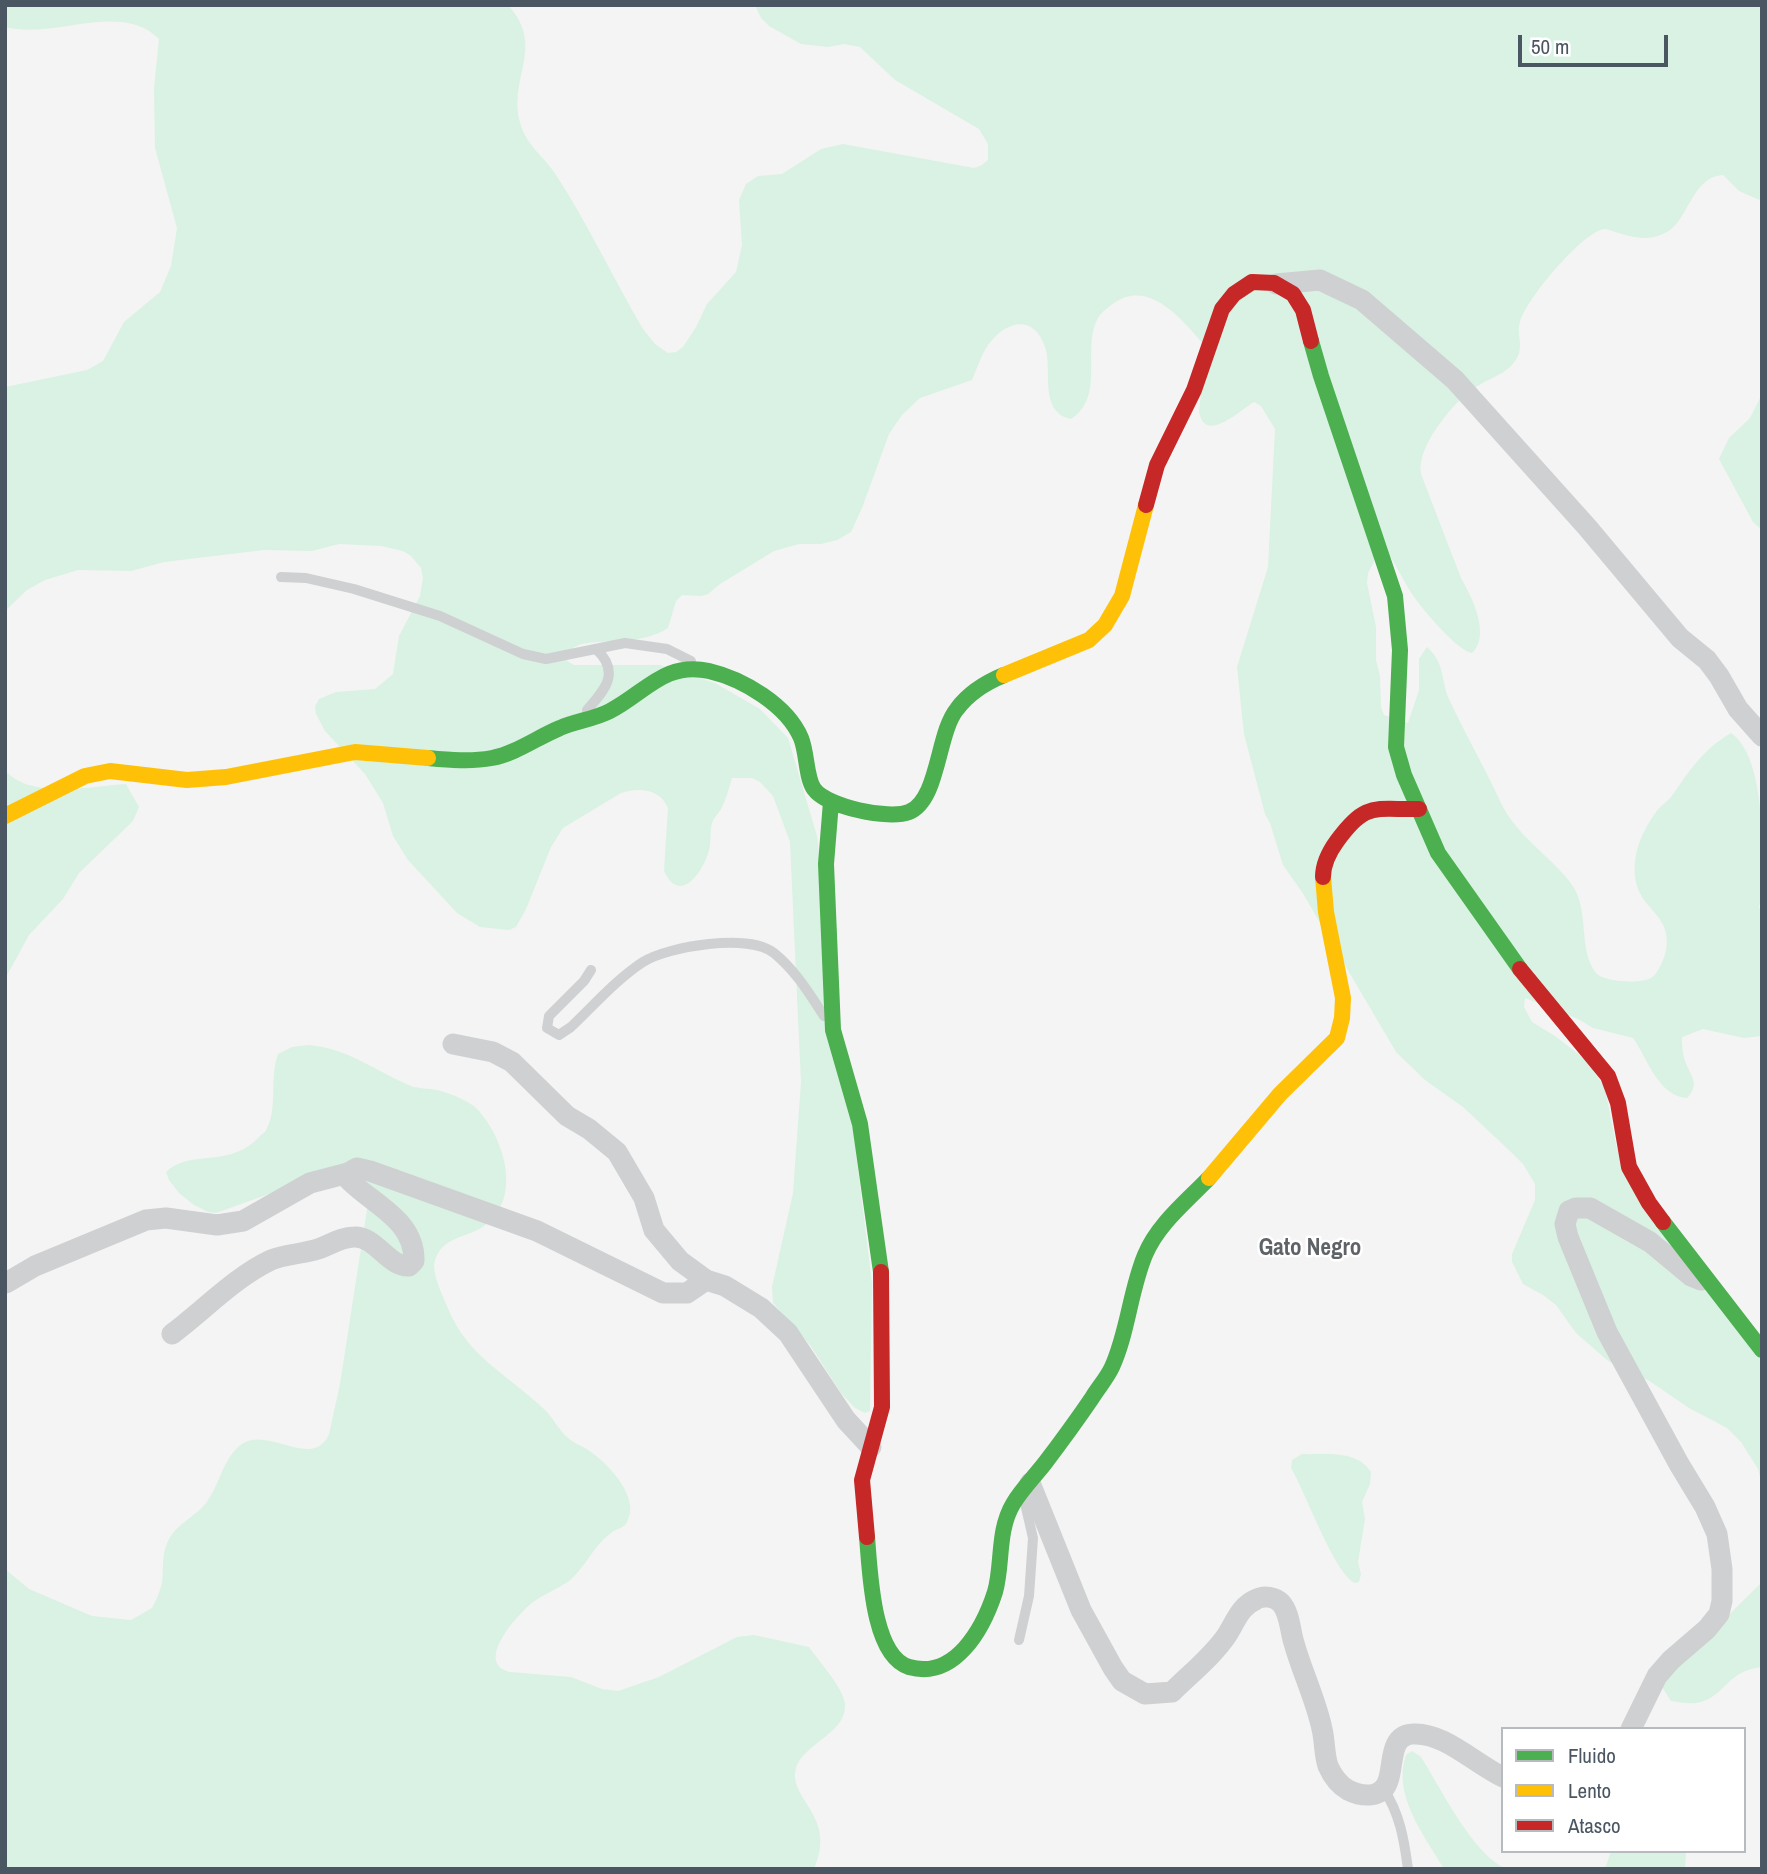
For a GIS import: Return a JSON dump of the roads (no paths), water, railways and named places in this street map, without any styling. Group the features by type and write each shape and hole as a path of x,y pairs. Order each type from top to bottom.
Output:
{"street":[{"path":"5,816 85,776 110,771 187,780 226,777 355,752 463,761 494,758 609,712 664,675 685,668 727,677 763,696 788,717 801,738 814,789 831,802 886,816 910,812 922,802 934,774 946,728 957,708 988,682 1089,640 1105,625 1122,596 1157,465 1194,390 1222,309 1234,293 1252,282 1276,284 1320,280 1362,300 1455,380 1587,527 1680,638 1707,660 1738,709 1762,736"},
{"path":"1276,284 1293,294 1303,310 1321,376 1395,596 1400,650 1396,747 1404,775 1438,852 1519,968 1608,1076 1618,1103 1629,1167 1649,1203 1762,1350"},
{"path":"831,802 826,864 833,1030 860,1124 882,1280 882,1407 862,1480 872,1591 884,1642 891,1655 903,1665 919,1670 935,1669 956,1658 979,1631 995,1591 1005,1522 1013,1504 1112,1368 1145,1255 1163,1225 1224,1163 1280,1094 1337,1038 1342,1026 1345,1004 1326,914 1323,868 1335,844 1353,818 1368,811 1419,809"},
{"path":"453,1044 493,1052 512,1062 567,1116 617,1152 644,1198 654,1230 680,1261 706,1280 724,1286 761,1307 788,1333 846,1420 871,1447"},
{"path":"6,1283 35,1266 146,1220 166,1218 217,1225 243,1221 310,1183 357,1168 537,1231 663,1293 687,1293 706,1280"},
{"path":"172,1334 252,1271 281,1256 318,1249 340,1239 356,1236 372,1243 402,1266 409,1266 414,1261 414,1250 394,1215 354,1186 347,1178 348,1173"},
{"path":"1632,1727 1657,1676 1707,1629 1719,1614 1722,1601 1720,1558 1717,1534 1705,1507 1607,1332 1568,1237 1565,1224 1569,1211 1590,1208 1650,1242 1691,1276 1710,1283"},
{"path":"1026,1488 1080,1610 1122,1681 1145,1694 1172,1692 1227,1635 1245,1606 1259,1598 1270,1597 1280,1602 1286,1611 1293,1641 1322,1728 1327,1764 1344,1788 1358,1795 1372,1796 1383,1788 1388,1780 1393,1751 1399,1741 1409,1734 1440,1738 1501,1776"}],"lane":[{"path":"281,577 306,578 354,589 428,612 523,654 547,659 625,643 667,649 709,671"},
{"path":"576,723 600,696 608,681 610,668 606,658 596,649"},
{"path":"592,970 549,1016 547,1028 552,1033 559,1035 572,1027 644,961 686,947 741,942 771,950 795,974 833,1030"},
{"path":"1019,1640 1030,1597 1033,1538 1026,1488"},
{"path":"1383,1788 1394,1805 1402,1826 1408,1869"}],"district":[{"name":"Gato Negro","path":"1310,1249"}]}
